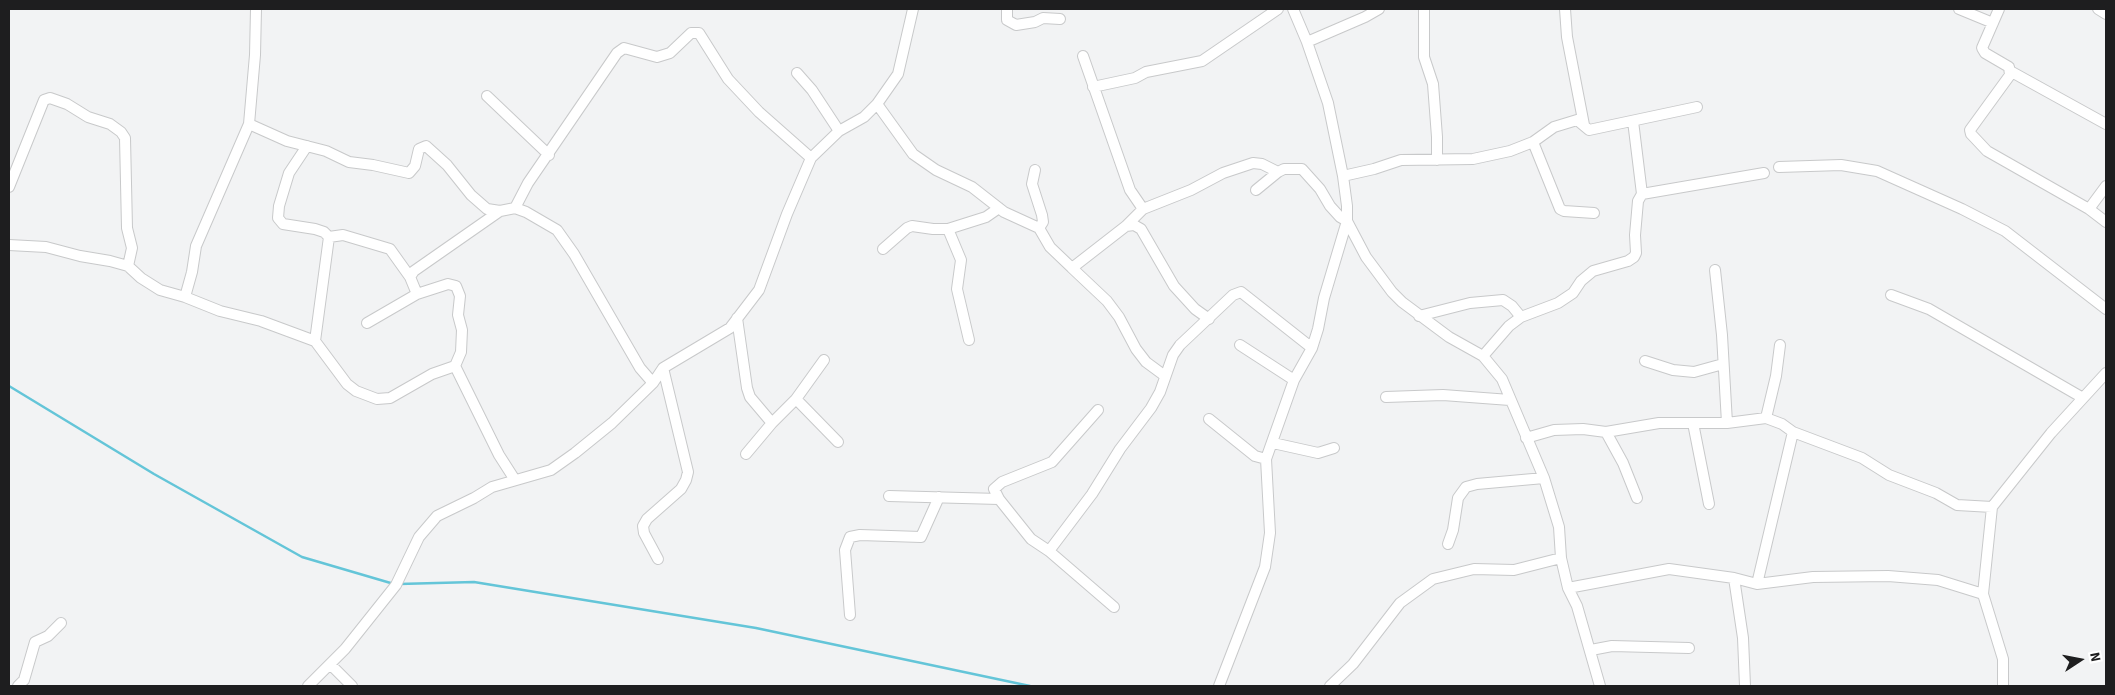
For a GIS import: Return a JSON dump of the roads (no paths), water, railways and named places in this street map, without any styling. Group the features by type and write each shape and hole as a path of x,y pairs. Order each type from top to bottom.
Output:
{"street":[{"path":"185,297 192,272 196,246 249,124 255,55 256,9"},
{"path":"308,686 345,649 396,585 419,537 437,516 492,487 551,470 575,453 653,383 663,368 730,328 759,290 786,214 811,158 839,131 864,117 877,104 898,74 913,9"},
{"path":"1007,9 1007,20 1009,23 1016,25 1035,22 1043,18 1060,19"},
{"path":"1093,87 1135,78 1146,72 1202,61 1278,9"},
{"path":"1219,686 1265,567 1270,533 1266,459 1294,380 1312,348 1347,221 1347,206 1338,143 1328,103 1307,42 1292,9"},
{"path":"1307,42 1379,9"},
{"path":"1424,9 1424,57 1433,84 1437,160"},
{"path":"1566,9 1567,37 1584,126 1577,120"},
{"path":"1959,9 1993,23"},
{"path":"1999,9 1982,48 1986,53 2009,67 2010,71 2106,124"},
{"path":"2098,9 2106,14"},
{"path":"515,208 528,183 549,155 617,53 624,48 657,57 670,53 691,33 699,33 728,79 759,112 811,158"},
{"path":"1083,56 1130,190 1143,209"},
{"path":"2010,71 2010,75 1970,130 1970,134 1987,151 2088,209 2106,222"},
{"path":"798,73 812,90 839,131"},
{"path":"487,96 549,155"},
{"path":"9,187 44,100 50,98 67,104 88,117 110,124 126,138 127,228 132,248 128,266"},
{"path":"877,104 913,154 936,170 972,187 998,208 1039,228 1050,247 1107,300 1120,317 1136,349 1146,362 1165,376"},
{"path":"1577,120 1589,130 1697,107"},
{"path":"1343,176 1401,160 1473,159 1510,152 1533,142 1554,127 1577,120"},
{"path":"1483,356 1509,326 1521,317 1558,303 1573,293 1581,281 1593,271 1628,261 1634,257 1636,253 1635,235 1638,201 1642,194 1633,122"},
{"path":"249,124 287,141 326,151 348,162 373,164 409,173 416,166 419,149 426,146 447,165 471,195 487,209 500,211 515,208 526,212 557,230 574,254 640,368 653,383"},
{"path":"1533,142 1560,209 1564,211 1594,213"},
{"path":"307,146 289,173 279,206 278,218 283,224 315,229 324,232 328,237 315,341"},
{"path":"1072,268 1126,226 1143,209 1191,190 1222,173 1246,165 1262,164 1278,172"},
{"path":"1779,167 1841,165 1877,171 1962,209 2005,231 2106,309"},
{"path":"1256,190 1284,169 1302,169 1320,189 1330,206 1340,217 1347,221 1366,257 1392,292 1419,316 1483,356 1502,379 1544,478 1559,527 1562,558 1568,588 1577,606 1600,686"},
{"path":"1035,170 1032,184 1043,222 1039,228"},
{"path":"1642,194 1764,173"},
{"path":"2088,209 2106,186"},
{"path":"883,249 906,228 912,226 933,230 948,229 986,217 998,208"},
{"path":"410,277 414,271 439,252 500,211"},
{"path":"1126,226 1134,225 1140,230 1174,286 1195,309 1209,319"},
{"path":"948,229 961,260 957,289 969,340"},
{"path":"328,237 343,236 390,249 410,277 417,294"},
{"path":"9,245 46,247 80,256 110,260 128,266 141,278 160,290 185,297 220,311 261,321 315,341 347,384 356,391 377,399 390,398 432,374 455,366 461,352 462,330 458,314 460,296 456,286 448,284 417,294 367,323"},
{"path":"1715,270 1727,423"},
{"path":"1049,551 1092,494 1120,449 1151,408 1160,392 1173,355 1180,345 1233,295 1242,292 1289,332 1312,348"},
{"path":"1890,294 1930,309 2083,398"},
{"path":"1419,316 1470,303 1503,300 1512,306 1521,317"},
{"path":"737,318 750,397 772,422"},
{"path":"1240,345 1294,380"},
{"path":"1766,418 1776,376 1780,345"},
{"path":"746,454 772,422 796,398 824,360"},
{"path":"1645,361 1673,370 1694,372 1723,364"},
{"path":"455,366 499,455 516,480"},
{"path":"658,559 644,533 643,526 647,519 681,490 688,472 663,368"},
{"path":"2003,686 2002,659 1983,594 1992,507 2051,433 2100,382 2106,373"},
{"path":"1386,397 1443,395 1510,400"},
{"path":"796,398 838,442"},
{"path":"1098,410 1052,462 1002,482 994,489 999,499 1031,539 1049,551 1114,607"},
{"path":"1526,438 1554,430 1583,429 1606,432 1659,423 1727,423 1766,418 1782,424 1793,432 1862,458 1889,475 1936,493 1957,505 1992,507"},
{"path":"1209,419 1255,456 1266,459"},
{"path":"1693,423 1709,504"},
{"path":"1606,432 1623,463 1637,498"},
{"path":"1758,584 1793,432"},
{"path":"1273,443 1318,453 1334,448"},
{"path":"1448,544 1453,530 1458,498 1466,487 1478,484 1544,478"},
{"path":"889,496 999,499"},
{"path":"850,615 846,550 850,537 860,535 921,538 939,497"},
{"path":"1330,686 1353,664 1400,603 1433,579 1474,569 1514,570 1562,558"},
{"path":"1568,588 1669,569 1734,578 1758,584 1813,577 1888,576 1938,580 1983,594"},
{"path":"1734,578 1744,638 1745,686"},
{"path":"18,686 24,680 35,642 48,636 62,623"},
{"path":"1591,650 1612,646 1689,648"},
{"path":"330,664 352,686"}],"waterway":[{"path":"9,386 154,474 302,557 394,584"},
{"path":"399,584 474,582 756,628 1030,686"}]}
